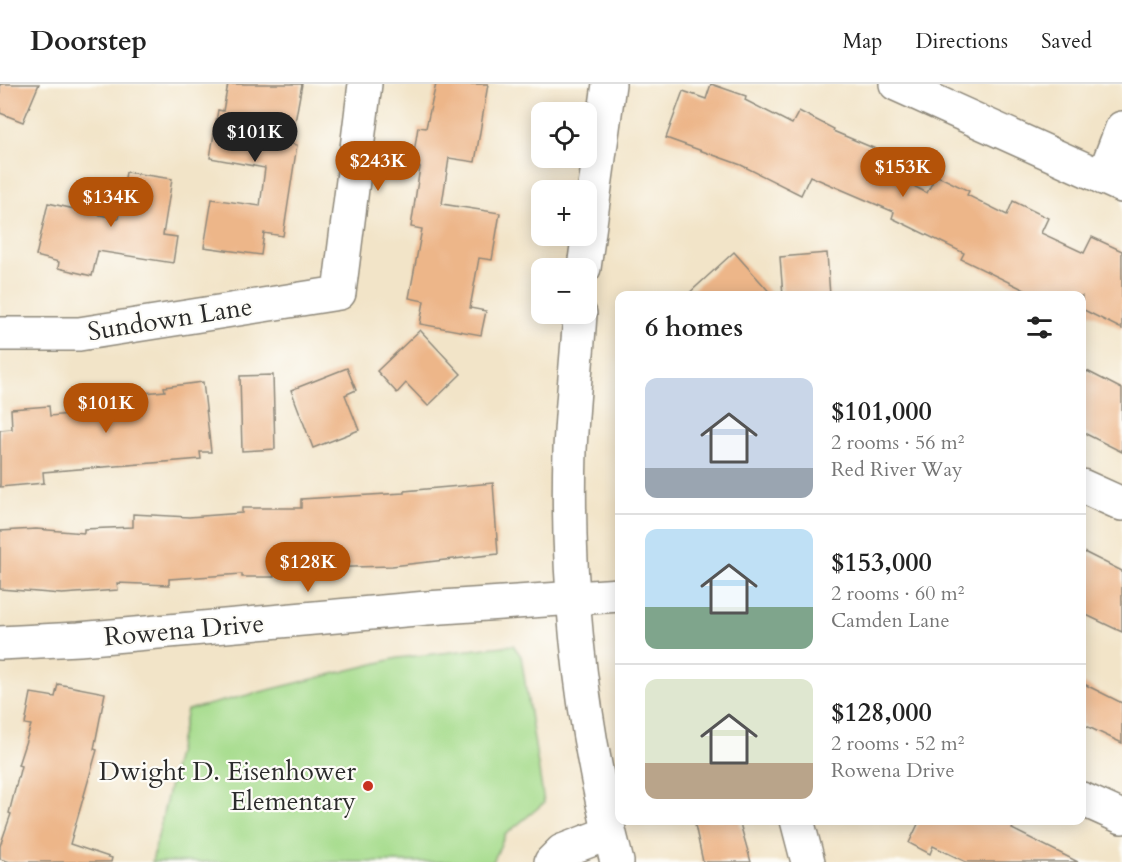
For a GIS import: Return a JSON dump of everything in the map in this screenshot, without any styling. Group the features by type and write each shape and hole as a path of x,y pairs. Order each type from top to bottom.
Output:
{"street":[{"name":"Sundown Lane","path":"0,334 80,334 339,293 365,84"},
{"path":"585,258 609,84"},
{"path":"896,84 1113,182 1122,128"},
{"path":"551,862 562,851 613,848 586,705 573,597 570,450 579,324"},
{"path":"1086,488 1122,504"},
{"name":"Rowena Drive","path":"0,643 80,639 615,595"},
{"path":"1086,801 1122,817"},
{"path":"798,825 808,862"}],"green space":[{"name":"Dwight D. Eisenhower Elementary","path":"513,645 521,656 544,803 505,835 493,862 152,862 187,710 398,658"}],"building":[{"path":"0,84 39,84 23,122 0,113"},
{"path":"228,84 302,84 291,144 297,145 283,236 264,233 261,255 204,247 212,199 260,206 265,168 210,158 218,110 223,111"},
{"path":"436,84 488,84 475,162 449,158 442,204 500,213 492,260 479,258 470,308 486,311 481,335 420,324 424,301 409,298 422,229 411,227 420,167 412,166 418,127 426,128"},
{"path":"711,84 746,96 745,100 792,124 799,111 834,129 833,131 897,158 890,174 927,193 936,175 969,191 967,195 1007,215 1013,201 1048,218 1041,233 1084,253 1092,237 1122,251 1122,329 1086,311 1086,291 1027,291 961,259 964,253 892,218 894,212 810,176 801,195 741,165 666,138 683,91 706,99"},
{"path":"126,172 172,179 163,235 177,237 173,263 98,251 92,276 58,268 59,262 36,256 48,203 118,219"},
{"path":"734,252 769,291 691,291"},
{"path":"827,253 830,291 783,291 780,257"},
{"path":"420,330 461,374 428,406 406,383 397,393 377,371"},
{"path":"347,368 356,390 345,395 359,430 313,448 291,390"},
{"path":"1087,371 1122,389 1122,452 1086,434"},
{"path":"273,375 275,449 242,451 240,376"},
{"path":"203,382 211,452 200,452 201,459 43,472 44,483 0,487 0,430 12,429 11,409 49,406 50,416 90,412 89,398 165,391 164,387"},
{"path":"493,483 498,554 392,566 274,569 274,577 242,577 242,574 169,579 169,585 117,583 118,590 62,594 0,589 0,531 36,529 84,533 84,529 133,527 133,514 189,517 242,513 242,508 301,508 301,499 404,493 404,491"},
{"path":"1086,553 1122,571 1122,632 1086,615"},
{"path":"58,684 105,693 94,749 97,750 70,844 112,858 111,862 10,862 0,859 0,846 11,814 9,813 21,766 18,765 31,725 25,724 31,693 55,697"},
{"path":"1086,685 1122,703 1122,743 1086,726"},
{"path":"695,825 740,825 751,862 703,862"},
{"path":"918,825 1014,825 1012,829 1078,862 966,862 933,846 930,854 909,843"}],"place":[{"name":"Dwight D. Eisenhower Elementary","path":"368,786"}]}
